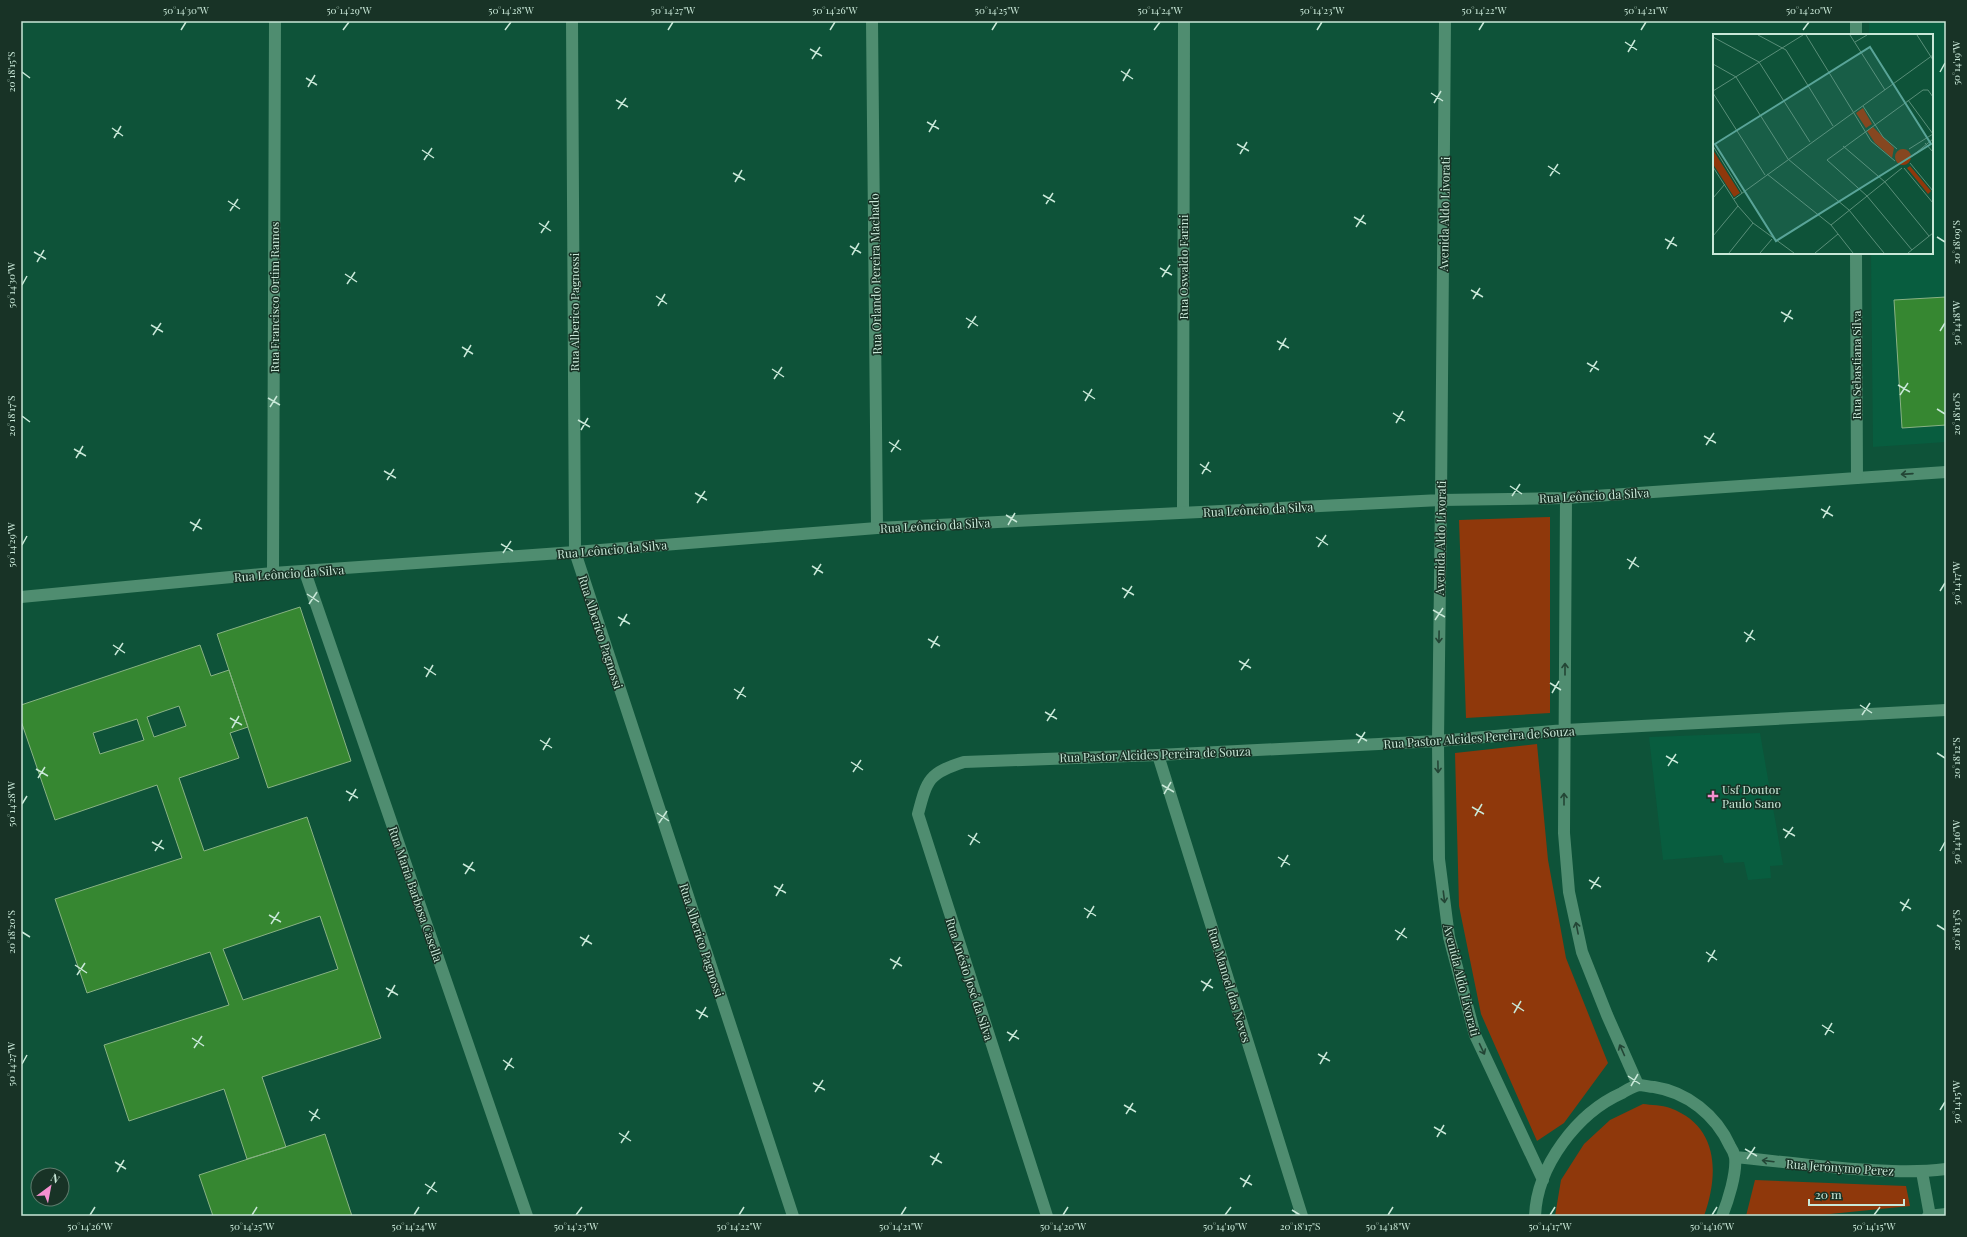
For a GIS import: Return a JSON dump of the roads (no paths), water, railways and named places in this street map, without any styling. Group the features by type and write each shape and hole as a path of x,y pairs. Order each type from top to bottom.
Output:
{"street":[{"name":"Rua Francisco Ortim Ramos","path":"273,573 274,21"},
{"name":"Rua Alberico Pagnossi","path":"572,21 575,552 793,1216"},
{"name":"Rua Orlando Pereira Machado","path":"872,21 877,528"},
{"name":"Rua Oswaldo Farini","path":"1183,512 1184,21"},
{"name":"Avenida Aldo Livorati","path":"1446,21 1438,741 1439,859 1449,937 1475,1035 1544,1180"},
{"path":"1856,21 1856,34"},
{"name":"Rua Sebastiana Silva","path":"1856,254 1856,478"},
{"name":"Rua Leôncio da Silva","path":"21,597 273,573 305,572 575,552 877,528 1441,500 1566,498 1946,472"},
{"path":"1566,498 1564,833 1569,892 1582,952 1607,1015 1638,1085"},
{"name":"Rua Maria Barbosa Casella","path":"305,572 527,1216"},
{"name":"Rua Pastor Alcides Pereira de Souza","path":"964,762 1158,755 1438,741 1565,730 1946,710"},
{"name":"Rua Manoel das Neves","path":"1158,755 1302,1216"},
{"name":"Rua Anésio José da Silva","path":"964,762 941,769 926,784 918,814 1047,1216"},
{"path":"1534,1216 1535,1203 1558,1149 1580,1121 1606,1100 1638,1085 1664,1088 1687,1098 1708,1114 1724,1133 1735,1157 1732,1186 1722,1216"},
{"name":"Rua Jerônymo Perez","path":"1735,1157 1804,1165 1922,1172 1946,1169"},
{"path":"1922,1172 1929,1216 1946,1214"}],"place":[{"name":"Usf Doutor Paulo Sano","path":"1713,796"}]}
